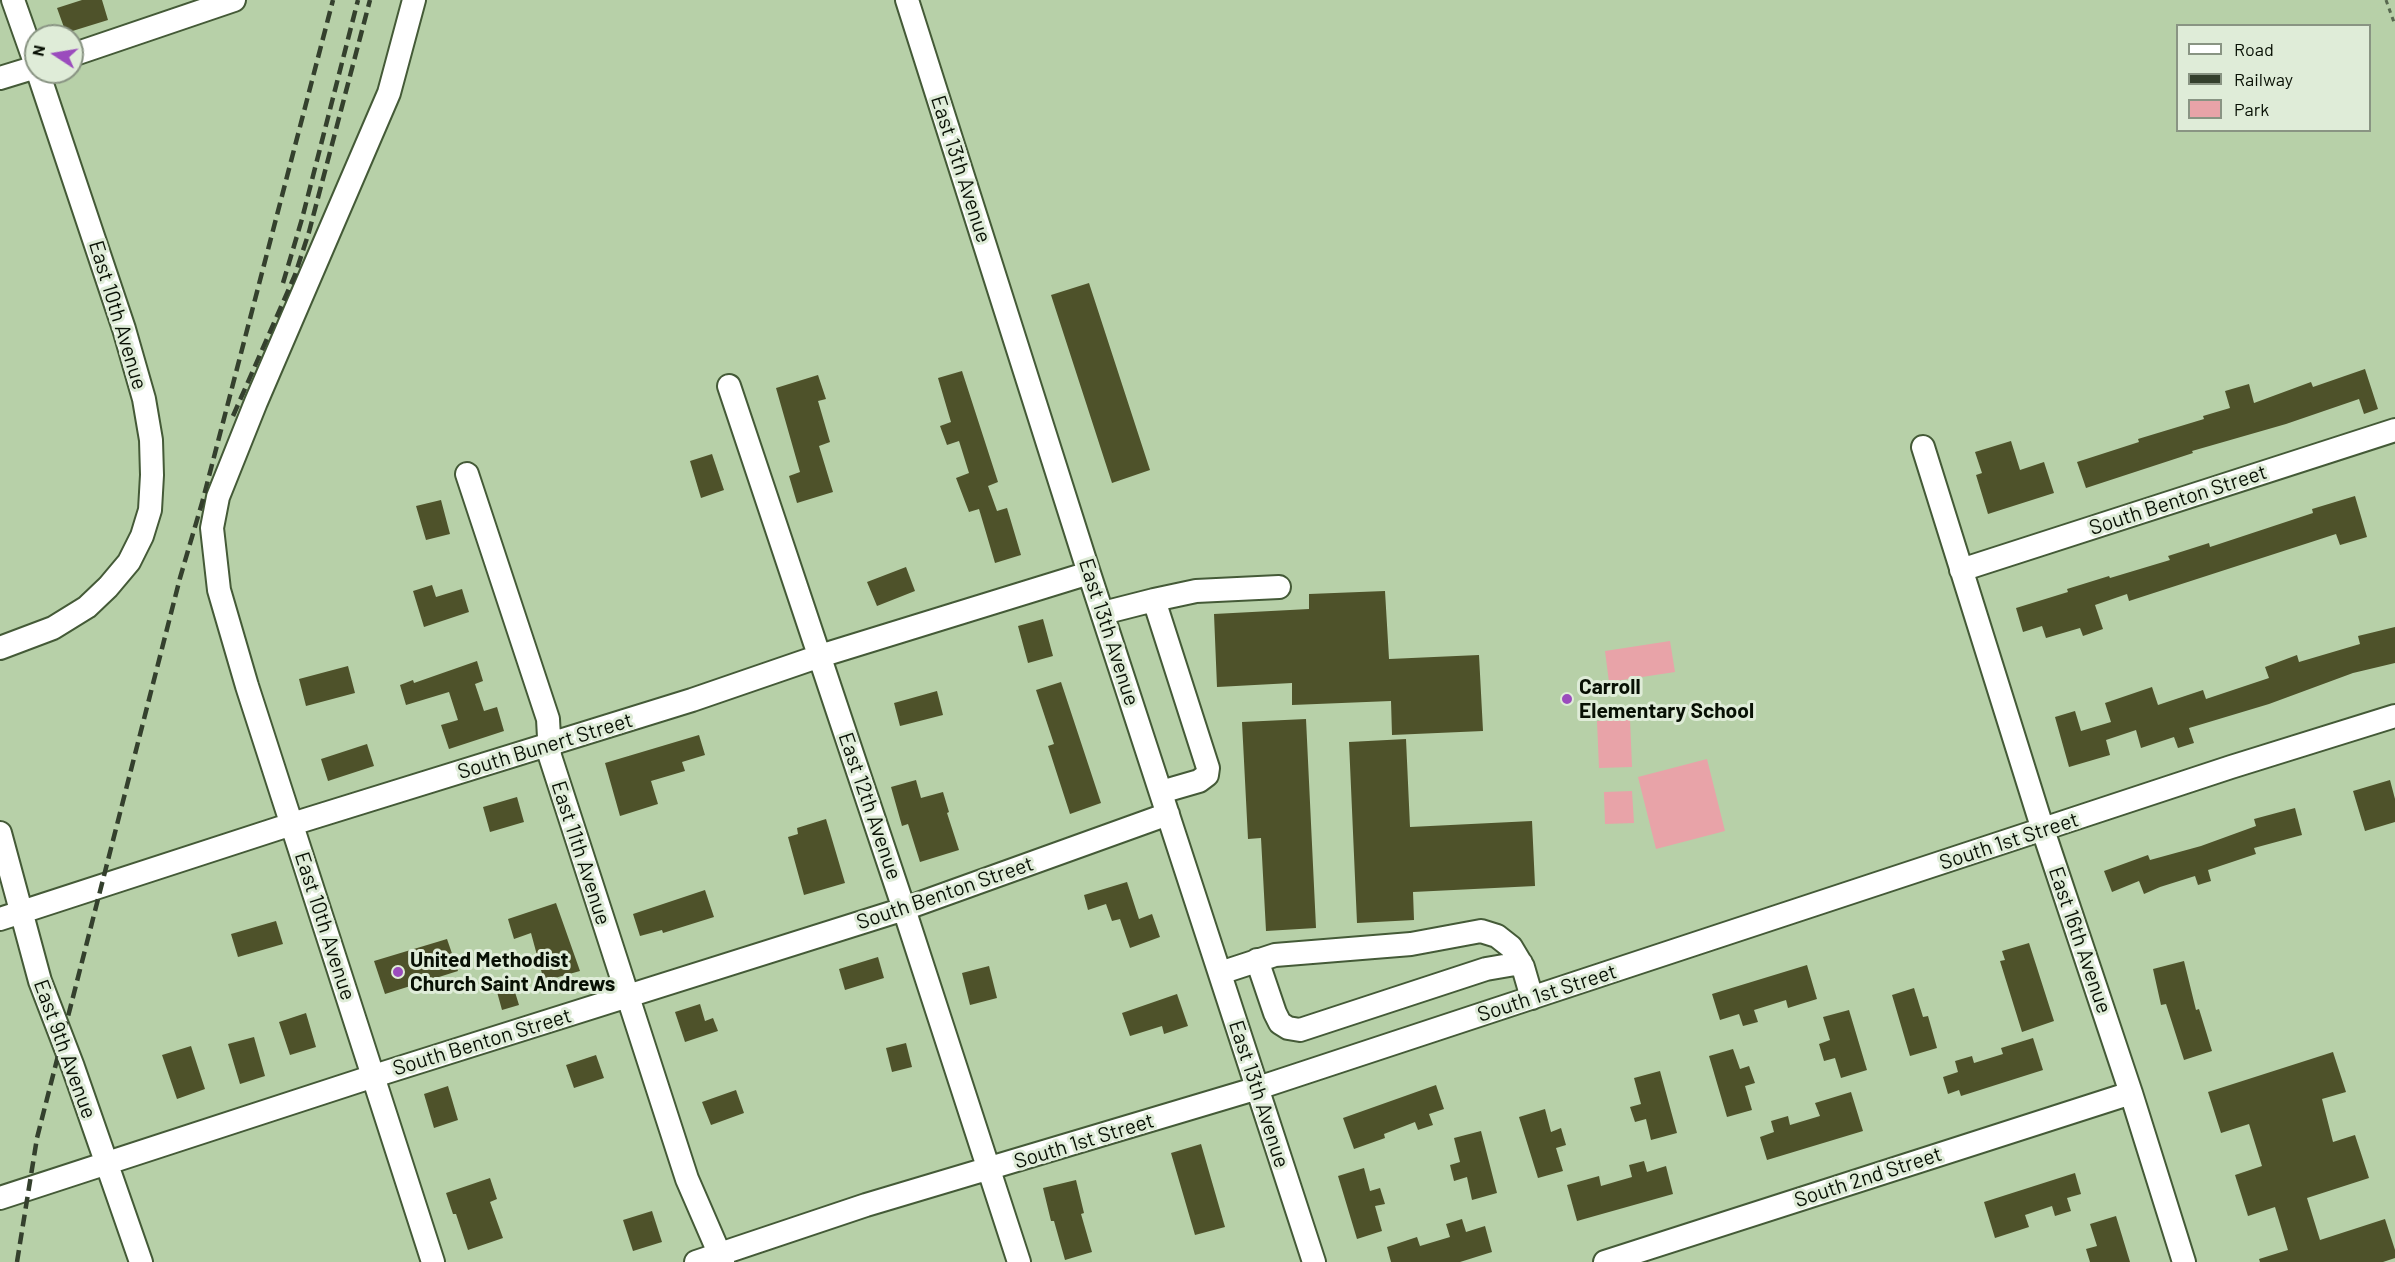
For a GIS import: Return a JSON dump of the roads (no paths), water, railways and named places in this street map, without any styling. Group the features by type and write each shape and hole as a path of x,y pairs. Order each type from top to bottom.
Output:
{"street":[{"path":"13,0 24,32"},
{"path":"84,51 234,0"},
{"name":"East 10th Avenue","path":"414,0 389,93 256,402 218,497 212,528 219,590 247,686 433,1262"},
{"name":"East 13th Avenue","path":"908,0 1089,573 1314,1262"},
{"path":"0,78 24,70"},
{"name":"East 10th Avenue","path":"0,648 53,628 87,607 129,562 142,536 150,510 151,440 144,399 124,329 42,84"},
{"name":"East 12th Avenue","path":"729,386 1019,1262"},
{"name":"South Benton Street","path":"1961,570 2395,430"},
{"name":"East 16th Avenue","path":"1923,447 2043,830 2131,1093 2184,1262"},
{"name":"East 11th Avenue","path":"467,474 548,719 550,756 628,997 687,1179 721,1258"},
{"name":"South Bunert Street","path":"11,915 292,824 692,700 820,656 1089,573"},
{"path":"1103,613 1196,591 1279,587"},
{"path":"1154,600 1208,768 1207,775 1199,781 1161,792"},
{"name":"South 1st Street","path":"696,1262 721,1258 866,1205 1257,1088 2395,716"},
{"name":"South Benton Street","path":"0,1198 374,1076 904,909 1168,814"},
{"name":"East 9th Avenue","path":"0,833 11,915 40,981 141,1262"},
{"path":"1220,973 1275,955 1420,943 1481,931 1504,940 1521,963 1532,998"},
{"path":"1257,960 1280,1023 1288,1028 1300,1030 1486,969 1521,963"},
{"name":"South 2nd Street","path":"1605,1262 2131,1093"}],"railway":[{"path":"17,1262 37,1138 180,578 202,503 333,0"},
{"path":"283,283 302,219 358,0"},
{"path":"233,416 295,275 309,232 370,0"}],"place":[{"name":"Carroll Elementary School","path":"1567,699"},
{"name":"United Methodist Church Saint Andrews","path":"398,972"}]}
